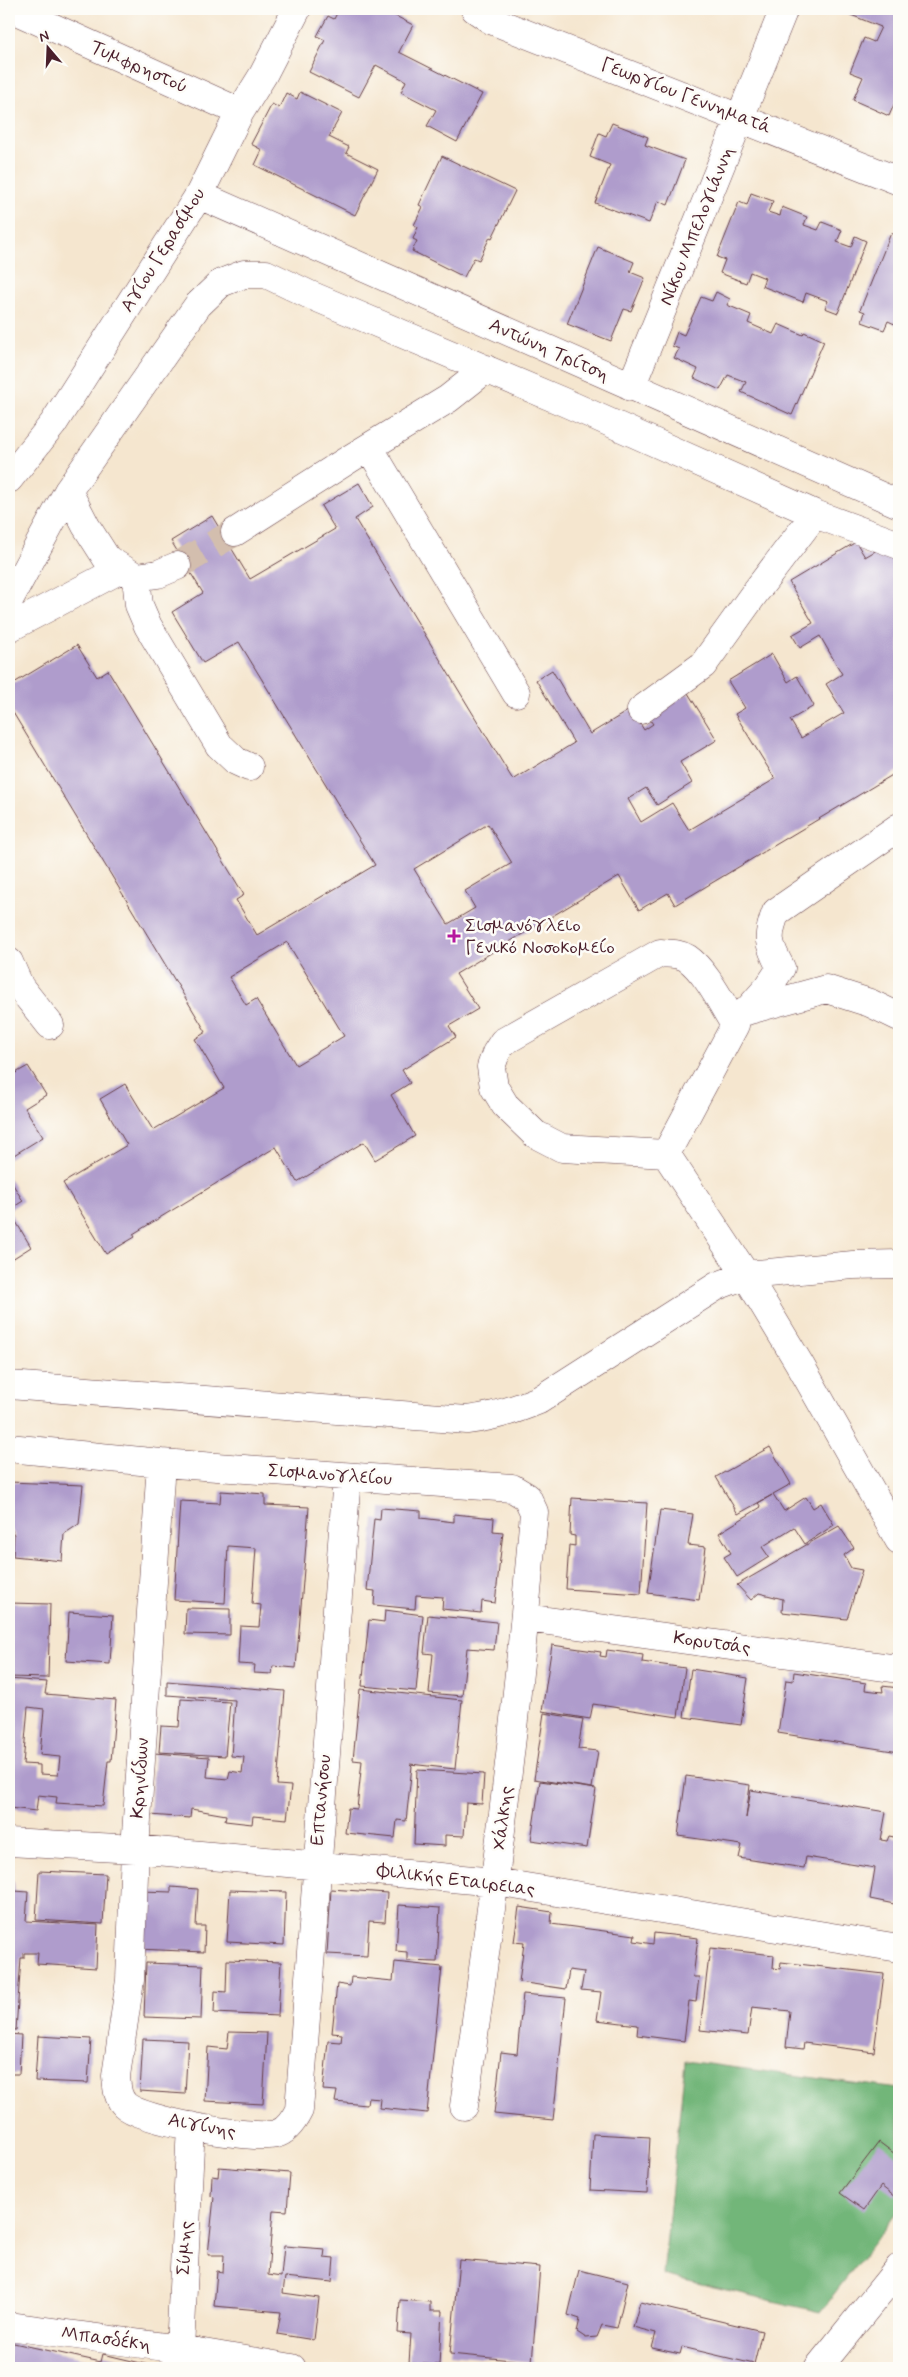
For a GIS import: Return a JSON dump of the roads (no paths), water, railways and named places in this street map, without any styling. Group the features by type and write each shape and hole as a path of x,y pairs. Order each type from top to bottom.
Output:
{"street":[{"name":"Τυμφρηστού","path":"12,9 240,112"},
{"name":"Αγίου Γερασίμου","path":"9,479 53,424 199,195 240,112 263,74 297,9"},
{"name":"Γεωργίου Γεννηματά","path":"475,9 491,20 741,117 899,181"},
{"name":"Νίκου Μπελογιάννη","path":"632,387 784,9"},
{"name":"Αντώνη Τρίτση","path":"199,195 899,504"},
{"path":"9,600 68,491 198,305 221,283 244,274 266,274 308,294 486,369 815,514 899,545"},
{"path":"235,532 368,447 448,399 486,369"},
{"path":"368,447 516,693"},
{"path":"68,491 86,526 107,560 128,573 148,626 209,728 225,751 236,761 249,767"},
{"path":"641,710 703,666 754,594 815,514"},
{"path":"9,628 128,573 158,574 177,566"},
{"path":"666,1154 741,1018 769,986 781,968 769,947 769,929 776,912 899,827"},
{"path":"666,1154 562,1148 535,1134 505,1104 494,1087 491,1066 496,1053 503,1042 660,954 677,954 688,959 741,1018"},
{"path":"9,962 14,987 50,1025"},
{"path":"741,1018 826,989 870,1003 899,1016"},
{"path":"666,1154 746,1275 814,1389 899,1540"},
{"path":"9,1385 467,1420 490,1418 540,1400 717,1286 746,1275 853,1265 899,1264"},
{"name":"Σισμανογλείου","path":"9,1448 161,1463 520,1490 528,1497 534,1512 526,1618"},
{"name":"Κρηνίδων","path":"117,2092 116,2076 130,1980 135,1849 161,1463"},
{"name":"Επτανήσου","path":"293,2122 299,2110 316,1864 348,1477"},
{"name":"Κορυτσάς","path":"526,1618 899,1668"},
{"name":"Χάλκης","path":"464,2106 496,1882 526,1618"},
{"name":"Φιλικής Εταιρειας","path":"9,1842 135,1849 316,1864 496,1882 899,1948"},
{"name":"Αιγίνης","path":"117,2092 124,2104 138,2113 191,2126 260,2136 278,2134 293,2122"},
{"name":"Σύμης","path":"177,2359 191,2126"},
{"path":"818,2368 899,2268"},
{"name":"Μπασδέκη","path":"9,2326 177,2359 292,2368"}],"tunnel":[{"path":"177,566 235,532"}],"place":[{"name":"Σισμανόγλειο Γενικό Νοσοκομείο","path":"454,936"}]}
